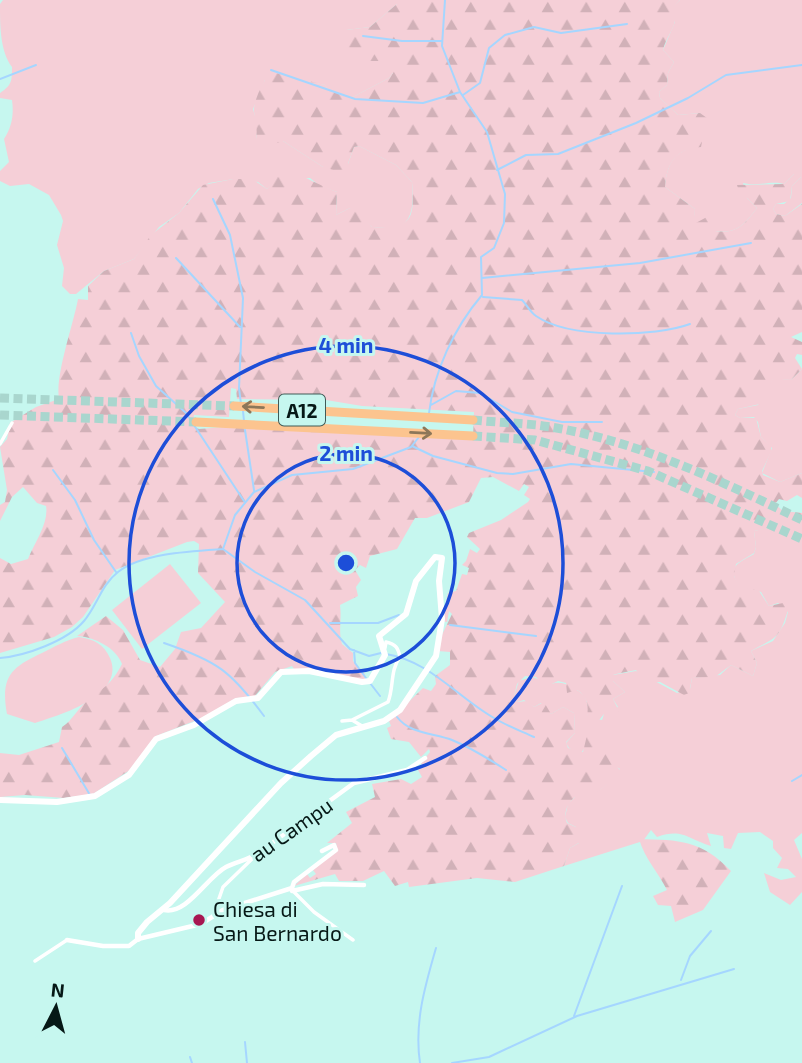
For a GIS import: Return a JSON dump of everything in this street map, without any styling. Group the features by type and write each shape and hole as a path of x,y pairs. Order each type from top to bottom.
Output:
{"highway":[{"name":"A12","path":"234,406 473,420"},
{"name":"A12","path":"196,422 473,436"}],"street":[{"path":"1,441 12,422"},
{"path":"330,740 384,721 400,710 433,664 442,619 435,581 444,562 437,556 416,581 406,614 381,632 379,639 385,652"},
{"path":"0,800 62,801 95,796 129,775 156,739 194,725 236,701 252,699 281,672 309,671 369,682 385,652 386,642 393,644 399,649 400,657 393,667 393,685 388,702 352,720 342,721"},
{"path":"352,720 362,726"},
{"name":"au Campu","path":"138,939 140,930 164,910 281,783 342,732 384,721"},
{"name":"au Campu","path":"164,910 179,907 228,866 240,864 257,854 354,783 407,770 425,758"},
{"path":"292,889 294,882 336,850 334,845 322,851"},
{"path":"213,916 223,887 257,854"},
{"path":"35,961 67,940 130,945 138,939 201,924 213,916 292,889 323,884 364,885"},
{"path":"292,889 314,912 353,940"}],"green space":[{"path":"3,0 397,0 397,4 370,27 346,30 347,47 356,61 393,61 393,73 389,78 351,98 328,90 325,85 302,80 265,80 253,109 258,127 256,139 283,141 323,167 348,164 354,147 359,146 396,165 412,182 410,214 398,228 372,227 350,208 336,215 337,192 320,186 310,178 276,180 267,189 258,182 234,179 209,183 198,189 179,213 159,227 134,259 104,271 76,294 70,294 62,286 64,268 57,245 63,221 49,195 29,184 10,186 0,181 0,171 9,162 4,139 11,125 13,110 12,100 0,98 0,93 10,82 12,72 2,38 0,4"},
{"path":"397,0 680,0 672,8 675,13 674,23 663,50 674,62 668,73 667,85 659,92 660,98 678,115 700,113 718,126 715,132 704,132 701,147 692,148 674,158 668,170 665,187 695,209 694,224 716,212 721,216 715,231 723,232 735,230 757,208 740,195 737,185 784,184 794,174 800,174 801,177 792,186 790,201 776,204 773,209 776,214 785,216 802,204 802,332 791,337 802,342 802,355 797,354 795,358 802,369 791,380 773,379 760,404 738,409 735,415 740,418 756,418 761,437 771,446 763,475 780,482 802,473 802,498 797,495 787,501 779,499 775,504 783,511 802,513 802,520 754,531 754,553 736,564 734,576 739,586 759,591 769,606 783,603 788,610 776,636 751,651 757,663 753,676 731,665 715,677 692,678 689,693 684,695 660,682 645,683 636,670 616,674 613,675 613,681 625,692 613,699 619,711 611,717 604,714 596,724 586,721 588,708 584,696 577,690 567,693 566,683 558,681 546,687 536,677 525,676 517,684 514,696 517,702 527,701 534,707 544,702 551,714 563,707 574,713 575,733 566,742 568,748 583,752 588,731 594,730 611,740 612,760 622,772 617,783 609,783 590,798 575,797 568,806 565,816 567,823 582,830 585,835 582,841 570,848 564,866 515,882 477,878 409,887 408,882 395,886 384,871 363,881 339,881 335,874 294,886 307,874 310,878 316,874 313,870 337,849 336,843 327,843 352,823 346,812 375,797 372,784 401,779 411,784 422,777 418,770 423,767 421,763 430,752 429,749 421,757 409,742 391,739 387,728 391,726 389,721 423,688 431,691 436,684 435,676 450,665 450,652 438,651 439,641 452,614 449,611 447,622 442,621 448,593 456,591 462,574 467,575 469,568 462,565 470,549 477,553 480,549 467,537 469,533 501,520 528,502 530,499 524,495 529,487 524,484 519,491 493,477 481,478 469,502 427,518 415,518 397,549 370,556 366,568 360,565 355,570 361,580 356,587 358,596 340,605 340,634 342,644 353,653 353,661 365,674 365,680 294,669 292,666 275,672 254,697 236,698 202,718 156,736 130,770 93,794 64,798 25,795 0,797 0,753 19,755 59,742 62,727 102,690 122,664 115,653 104,644 77,636 106,616 123,630 140,660 160,667 175,649 181,632 201,628 225,602 198,573 199,544 194,541 187,542 115,570 83,617 72,627 54,637 0,653 0,558 11,564 28,559 43,526 46,506 37,503 23,487 12,497 0,521 0,505 5,502 7,490 0,447 7,439 10,423 36,407 59,399 62,364 78,299 88,300 88,286 104,271 134,259 151,235 179,213 203,185 233,179 252,179 267,189 284,169 337,192 336,215 350,208 355,209 372,227 395,226 408,220 412,206 412,182 396,165 359,146 354,147 346,169 340,172 323,167 283,141 276,144 259,142 256,139 254,111 260,90 272,72 325,85 328,90 351,98 389,78 393,73 393,61 349,61 344,58 347,47 340,39 346,30 370,27 397,4","holes":["231,388 236,389 237,399 326,400 362,406 474,412 473,438 225,427 199,429 193,426 194,415 229,417"]},
{"path":"680,0 802,0 802,203 785,216 776,214 773,209 776,204 784,204 791,198 792,186 801,177 794,174 784,184 743,183 747,198 757,208 744,224 735,230 723,232 715,231 715,225 693,225 695,209 665,187 671,163 681,152 698,142 703,130 700,113 678,115 660,98 659,92 667,85 668,73 674,62 663,50 675,22 671,8"},
{"path":"802,369 802,473 780,482 762,473 772,448 761,437 758,422 754,417 740,418 735,415 738,409 758,405 773,378 791,380"},
{"path":"802,520 802,833 794,840 802,859 802,892 790,905 770,892 764,873 781,880 796,877 788,869 777,868 782,858 773,848 773,841 760,832 738,833 731,849 724,848 723,836 707,833 711,846 679,834 657,837 651,830 643,841 564,866 570,848 579,843 576,827 568,823 565,817 568,804 575,797 595,793 620,769 614,766 609,755 611,749 584,749 580,754 569,748 566,743 575,733 574,713 563,707 551,714 541,703 534,707 524,700 517,702 514,696 519,681 532,677 578,690 585,696 589,710 587,717 602,720 604,714 618,707 613,699 625,692 613,681 613,675 636,671 677,693 690,689 692,678 720,675 731,665 753,676 757,663 751,651 773,641 785,623 788,612 778,603 769,606 761,592 739,587 734,569 754,554 754,531"},
{"path":"170,564 201,603 142,649 112,610"},
{"path":"79,637 98,643 110,658 112,671 109,683 100,693 74,709 35,723 7,714 5,690 16,668"},
{"path":"639,839 689,844 710,853 731,871 703,910 675,922 671,906 658,905 653,896 667,890"}],"waterway":[{"path":"429,413 435,381 447,351 463,321 482,295 481,257 494,248 504,223 505,194 487,132 460,92 442,46 445,0"},
{"path":"463,95 480,83 489,48 505,35 534,27 561,33 627,24"},
{"path":"363,36 402,41 442,41"},
{"path":"0,79 36,65"},
{"path":"497,170 526,155 558,154 636,123 688,98 726,75 802,65"},
{"path":"271,70 355,99 423,103 460,92"},
{"path":"213,199 230,235 243,298 239,388 241,404"},
{"path":"482,278 640,263 751,243"},
{"path":"176,258 240,327"},
{"path":"483,297 522,300 534,314 551,323 590,332 635,333 690,324"},
{"path":"131,333 139,356 156,386 186,413 244,501"},
{"path":"431,405 456,391 480,393 512,412 562,422 602,422"},
{"path":"243,411 244,421"},
{"path":"245,430 254,490"},
{"path":"223,549 235,515 254,492 292,475 353,469 411,447 419,437"},
{"path":"412,446 433,456 497,473 513,474 571,464 654,472"},
{"path":"53,470 75,500 94,540 116,572"},
{"path":"0,658 45,646 77,628 107,583 128,566 168,554 223,549 255,572 305,600 350,649 369,656 381,653"},
{"path":"330,623 378,623 399,615"},
{"path":"450,625 536,636"},
{"path":"164,643 222,669 242,688 264,716"},
{"path":"354,650 355,663 366,678"},
{"path":"386,654 416,664 481,710 534,737"},
{"path":"370,683 380,696"},
{"path":"397,717 408,727 452,740 506,770"},
{"path":"62,748 90,795"},
{"path":"792,781 802,775"},
{"path":"574,1016 622,886"},
{"path":"681,980 690,956 711,931"},
{"path":"420,1063 420,1019 436,948"},
{"path":"452,1063 489,1057 577,1016 734,969"},
{"path":"245,1042 247,1063"},
{"path":"190,1057 192,1063"}],"tunnel":[{"path":"0,398 234,406"},
{"path":"0,415 196,422"},
{"path":"473,420 537,425 606,439 673,462 802,520"},
{"path":"473,436 535,440 648,471 802,539"}],"place":[{"name":"Chiesa di San Bernardo","path":"199,920"}]}
